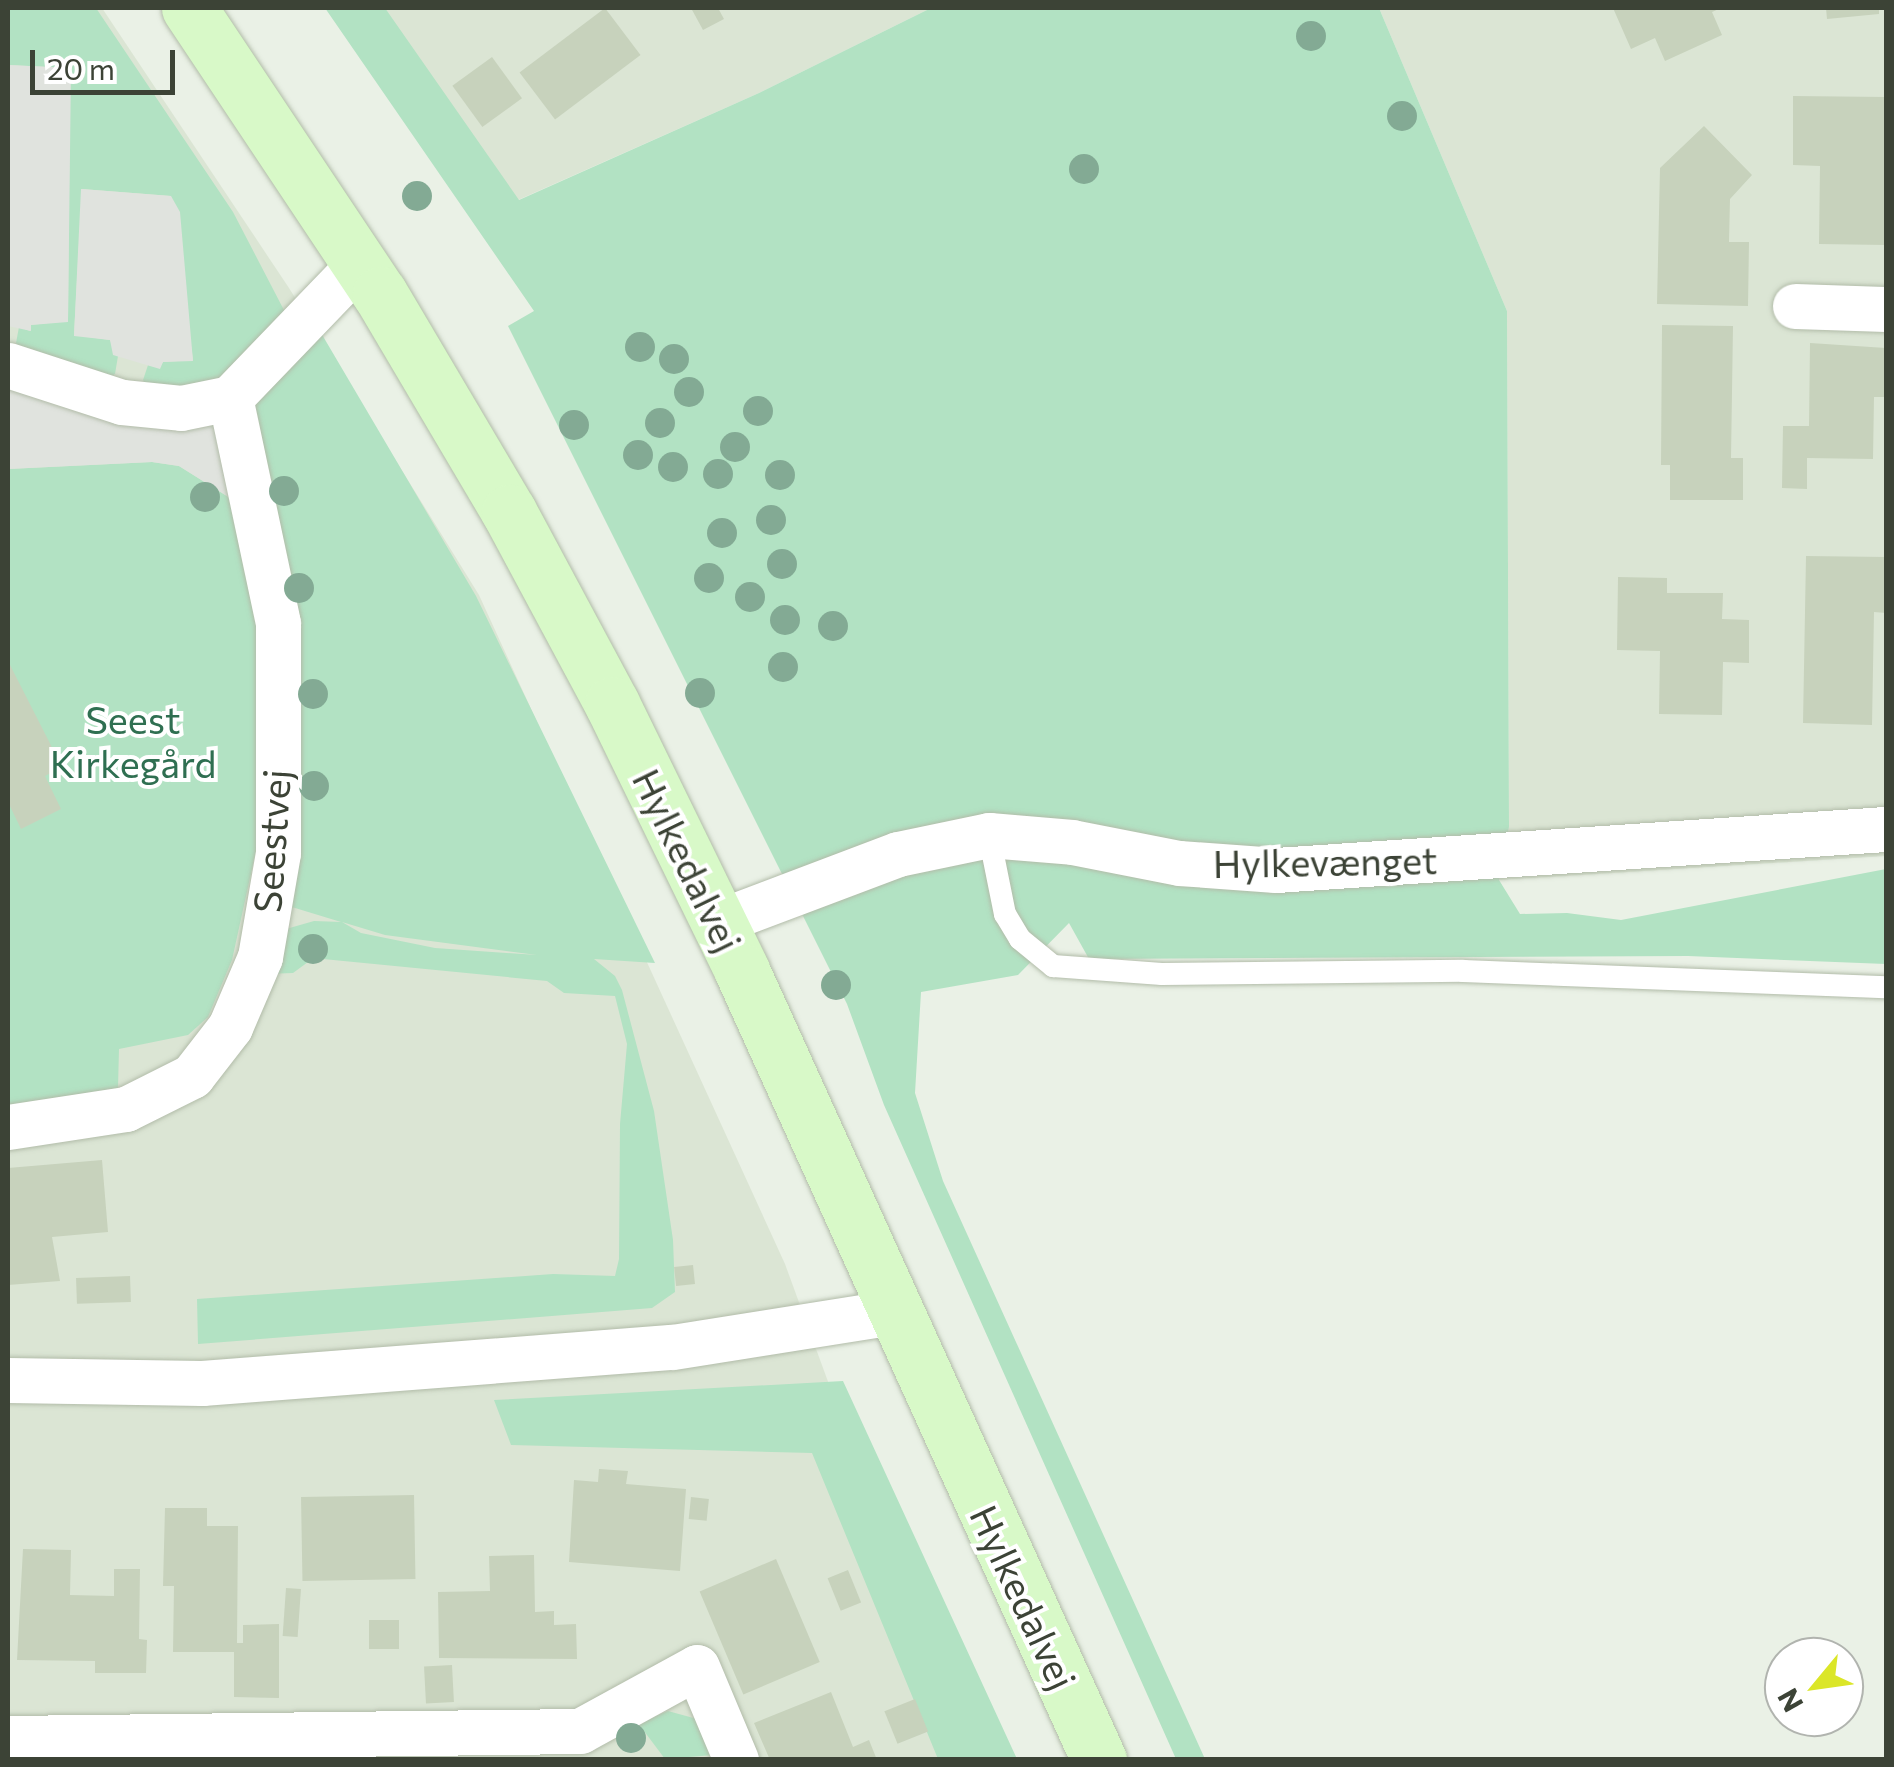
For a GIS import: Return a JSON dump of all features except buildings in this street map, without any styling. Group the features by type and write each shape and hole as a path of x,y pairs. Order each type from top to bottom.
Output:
{"street":[{"name":"Hylkedalvej","path":"190,8 360,262 510,512 718,922 1099,1760"},
{"path":"8,365 122,402 180,408 230,398 360,262"},
{"path":"1795,306 1886,309"},
{"name":"Seestvej","path":"8,1127 126,1109 192,1076 230,1026 260,957 278,853 278,624 230,398"},
{"name":"Hylkevænget","path":"718,922 898,854 989,834 1072,842 1178,863 1276,870 1886,829"},
{"path":"8,1380 202,1383 674,1346 893,1312"},
{"path":"8,1738 580,1731 697,1668 736,1760"}],"lane":[{"path":"989,834 1005,914 1020,938 1053,966 1162,974 1463,971 1886,987"}],"shaded area":[{"path":"8,8 102,8 289,288 479,595 785,1264 966,1759 8,1760"},
{"path":"376,8 931,8 759,93 518,200"},
{"path":"1379,8 1886,8 1886,856 1499,880 1509,827 1507,311"},
{"path":"8,65 71,68 68,322 31,325 31,331 8,326"},
{"path":"81,189 171,196 180,212 193,361 163,362 160,369 113,355 110,340 74,336"},
{"path":"8,366 224,418 230,498 179,466 152,462 8,469"}],"green space":[{"path":"8,8 96,8 233,212 286,314 238,371 201,391 151,393 143,380 148,365 159,368 163,362 193,360 171,196 82,189 74,335 110,340 118,356 115,374 98,383 24,357 16,343 19,327 30,331 30,325 68,321 70,68 8,65"},
{"path":"325,8 385,8 519,200 759,93 931,8 1379,8 1507,311 1509,827 1499,880 1520,914 1567,913 1621,920 1886,869 1886,964 1688,956 1089,959 1069,923 1018,975 921,992 915,1093 943,1181 1205,1759 1176,1759 884,1105 847,1004 508,326 534,311"},
{"path":"314,321 476,596 655,963 594,959 615,976 622,990 654,1111 673,1240 675,1292 652,1308 198,1344 197,1299 553,1274 615,1276 619,1259 620,1124 627,1044 615,996 564,993 547,981 323,959 308,962 293,973 265,974 286,929 314,921 341,922 282,904 248,410","holes":["342,922 385,935 537,955 435,948 361,933"]},
{"name":"Seest Kirkegård","path":"152,462 179,466 230,498 260,635 257,846 232,960 208,1017 188,1035 119,1049 118,1088 8,1106 8,469"},
{"path":"843,1381 1017,1759 938,1759 812,1453 511,1445 494,1400"},
{"path":"668,1711 697,1719 713,1755 665,1759 638,1723"}]}
